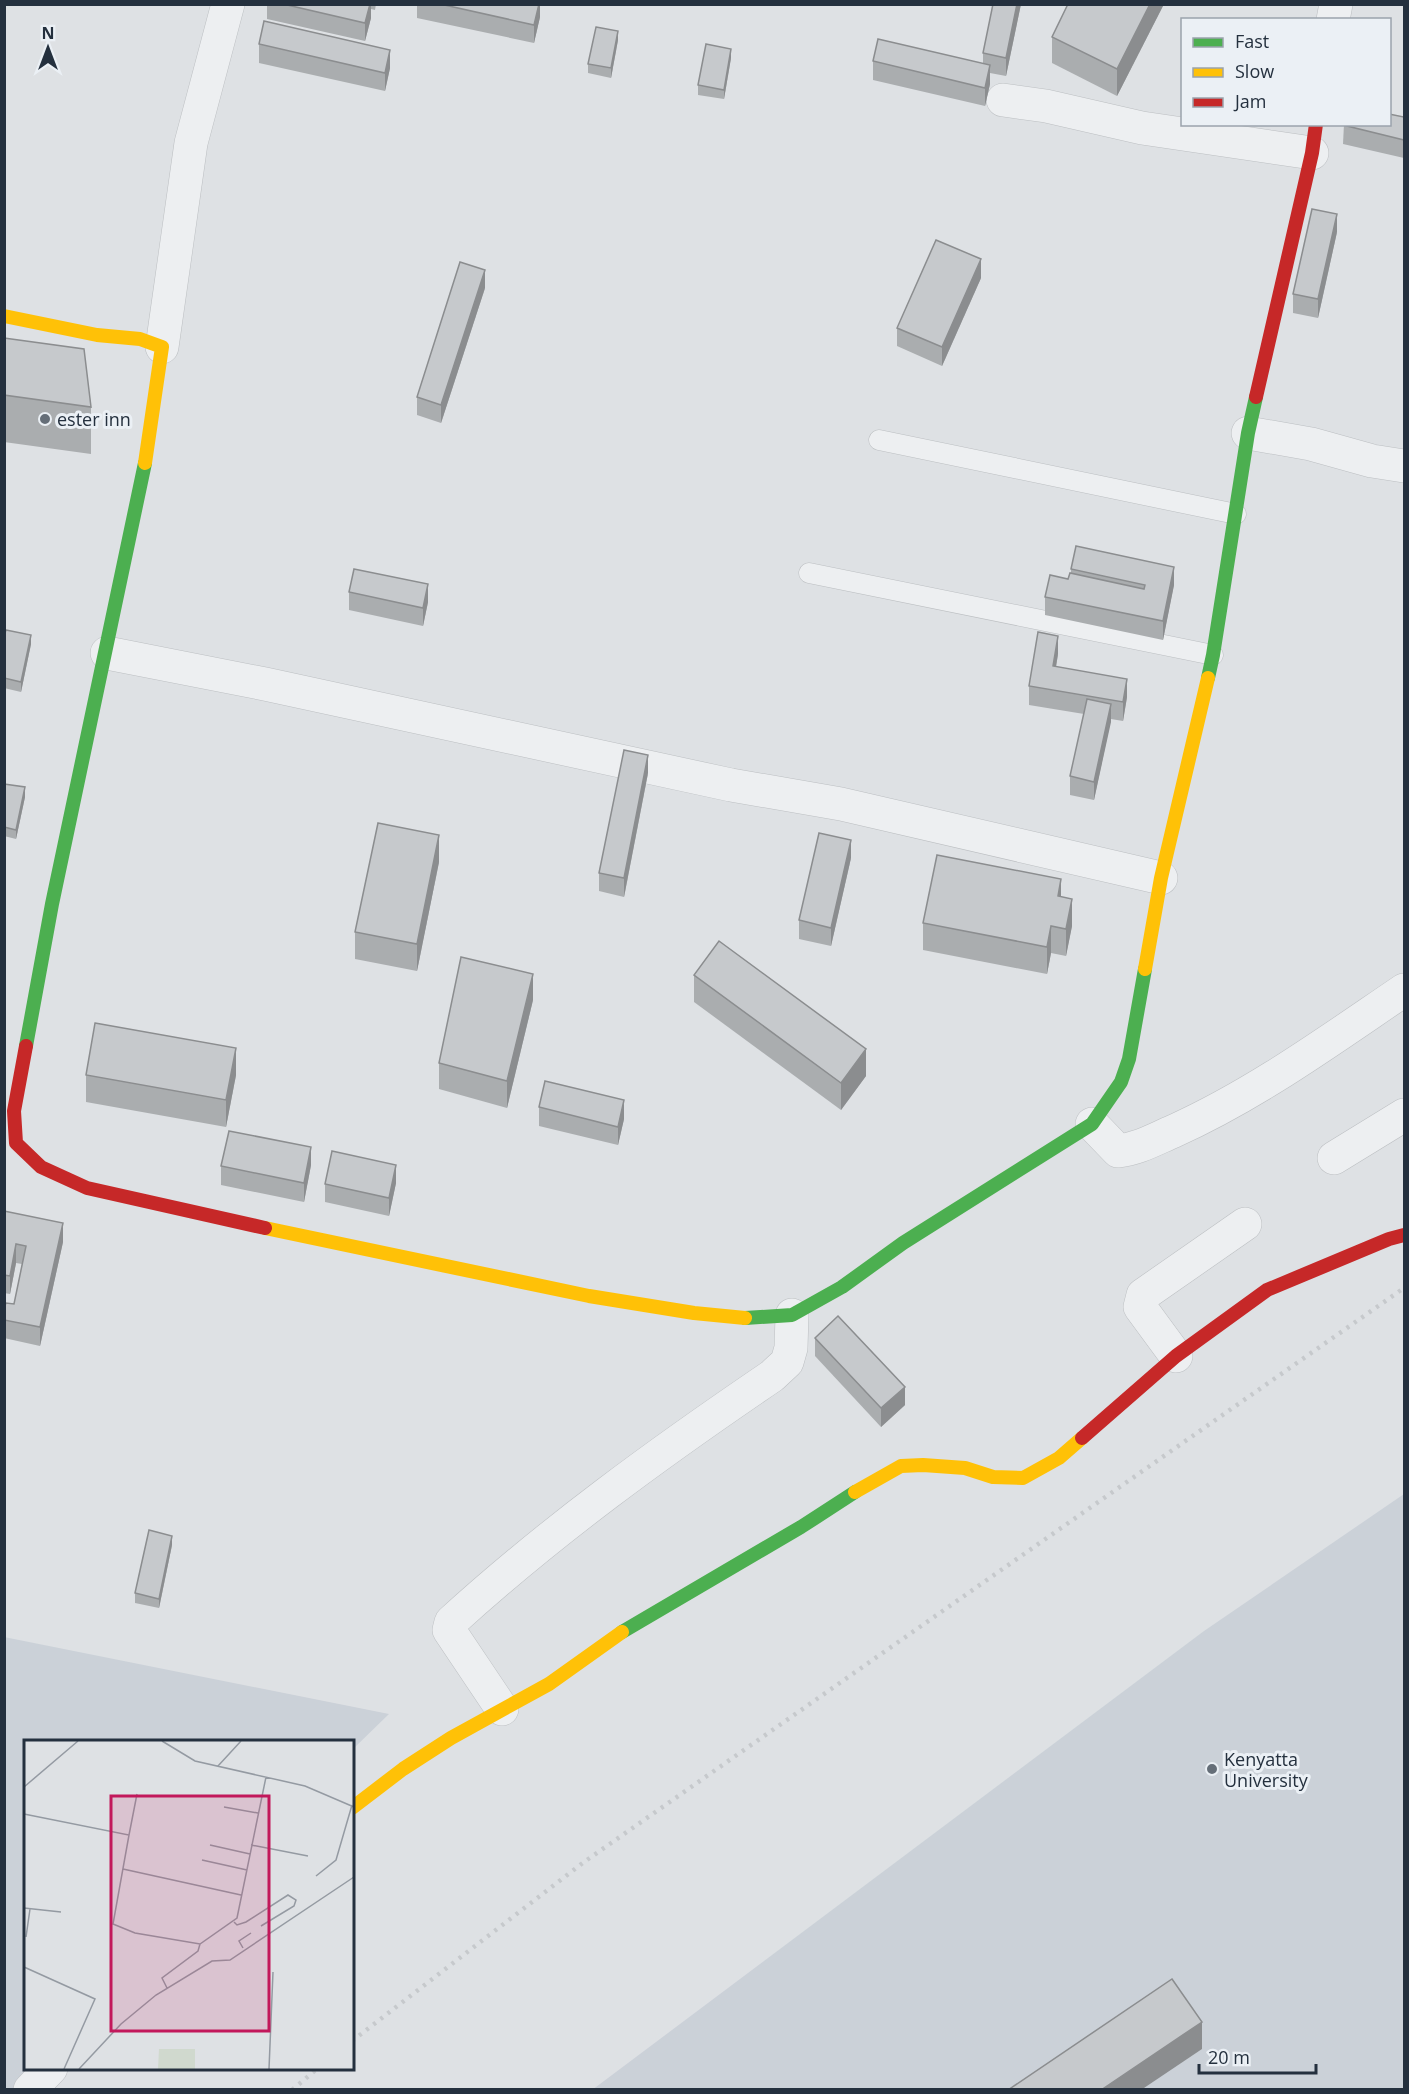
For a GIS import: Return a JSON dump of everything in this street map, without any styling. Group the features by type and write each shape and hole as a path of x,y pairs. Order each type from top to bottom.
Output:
{"street":[{"path":"228,4 191,143 141,486 52,904 14,1111 16,1143 41,1167 87,1188 215,1218 589,1296 694,1313 739,1318 792,1315 843,1287 903,1243 1092,1124 1121,1082 1129,1059 1161,879 1214,655 1248,433 1314,139 1142,128 1046,106 1003,100"},
{"path":"4,316 97,335 140,339 162,347"},
{"path":"1248,433 1311,444 1372,461 1404,466"},
{"path":"107,653 265,684 731,785 841,804 1161,879"},
{"path":"1092,1124 1118,1151 1132,1150 1198,1120 1234,1100 1404,990"},
{"path":"1334,1158 1404,1115"},
{"path":"1176,1356 1140,1307 1143,1295 1245,1224"},
{"path":"354,1806 403,1769 471,1725 549,1684 635,1623 741,1563 876,1479 901,1466 923,1465 965,1468 993,1478 1023,1478 1059,1458 1176,1356 1267,1290 1389,1239 1404,1235"},
{"path":"502,1709 449,1630 451,1622 546,1540 666,1448 772,1376 787,1362 791,1348 792,1315"},
{"path":"30,2090 49,2070"}],"lane":[{"path":"879,440 1236,514"},
{"path":"809,573 1214,655"}],"shaded area":[{"name":"Kenyatta University","path":"1404,1494 1404,2089 592,2090 1204,1631"},
{"path":"4,1637 389,1714 354,1748 354,1740 24,1740 24,2070 30,2070 12,2090 4,2089"}],"building":[{"path":"283,4 370,4 365,23"},
{"path":"440,4 539,4 534,25"},
{"path":"993,4 1017,4 1006,58 983,53"},
{"path":"1068,4 1150,4 1117,69 1052,37"},
{"path":"264,21 390,50 385,73 259,44"},
{"path":"596,27 618,31 611,68 588,64"},
{"path":"878,39 990,65 985,88 873,61"},
{"path":"706,44 731,49 724,90 698,85"},
{"path":"1391,114 1404,117 1404,140 1347,126 1391,126"},
{"path":"1312,209 1337,214 1318,299 1293,294"},
{"path":"936,240 981,259 942,347 897,328"},
{"path":"460,262 485,270 441,405 417,397"},
{"path":"4,338 84,349 91,407 4,395"},
{"path":"1076,546 1174,567 1163,621 1045,597 1050,575 1068,579 1070,573 1144,589 1145,585 1071,569"},
{"path":"354,569 428,584 423,608 349,592"},
{"path":"6,630 31,635 21,682 4,678"},
{"path":"1038,632 1058,636 1053,666 1127,679 1123,702 1029,686"},
{"path":"1087,699 1111,704 1094,782 1070,776"},
{"path":"624,750 648,755 624,878 599,873"},
{"path":"4,784 25,787 16,830 4,827"},
{"path":"378,823 439,835 417,944 355,932"},
{"path":"819,833 851,840 831,928 799,920"},
{"path":"937,855 1061,879 1058,896 1072,899 1066,929 1051,926 1047,947 923,923"},
{"path":"719,941 866,1049 841,1083 694,975"},
{"path":"461,957 533,974 507,1081 439,1063"},
{"path":"95,1023 236,1048 226,1100 86,1075"},
{"path":"545,1081 624,1100 618,1127 539,1107"},
{"path":"229,1131 311,1147 304,1183 221,1166"},
{"path":"332,1151 396,1165 389,1198 325,1184"},
{"path":"4,1211 63,1223 40,1327 4,1320 6,1303 14,1304 26,1246 16,1244 10,1276 4,1275"},
{"path":"838,1316 905,1387 881,1408 815,1338"},
{"path":"149,1530 172,1536 159,1599 135,1593"},
{"path":"1172,1979 1202,2022 1101,2090 1008,2090"}],"railway":[{"path":"354,2039 584,1862 1404,1288"},
{"path":"292,2090 316,2070"}],"traffic: fast":[{"path":"1208,678 1248,433 1256,397"},
{"path":"26,1046 52,904 145,463"},
{"path":"745,1318 792,1315 842,1287 903,1243 1092,1124 1121,1082 1129,1059 1145,969"},
{"path":"622,1632 801,1527 855,1492"}],"traffic: slow":[{"path":"4,316 97,335 140,339 162,347 145,463"},
{"path":"1145,969 1161,878 1208,678"},
{"path":"265,1228 589,1296 694,1313 745,1318"},
{"path":"855,1492 901,1466 965,1468 993,1477 1023,1478 1059,1458 1082,1438"},
{"path":"354,1806 403,1769 451,1738 549,1684 622,1632"}],"traffic: jam":[{"path":"1256,397 1312,153 1316,126"},
{"path":"26,1046 14,1111 16,1143 41,1167 87,1188 265,1228"},
{"path":"1082,1438 1176,1356 1267,1290 1389,1239 1404,1235"}],"place":[{"name":"ester inn","path":"45,419"},
{"name":"Kenyatta University","path":"1212,1769"}]}
